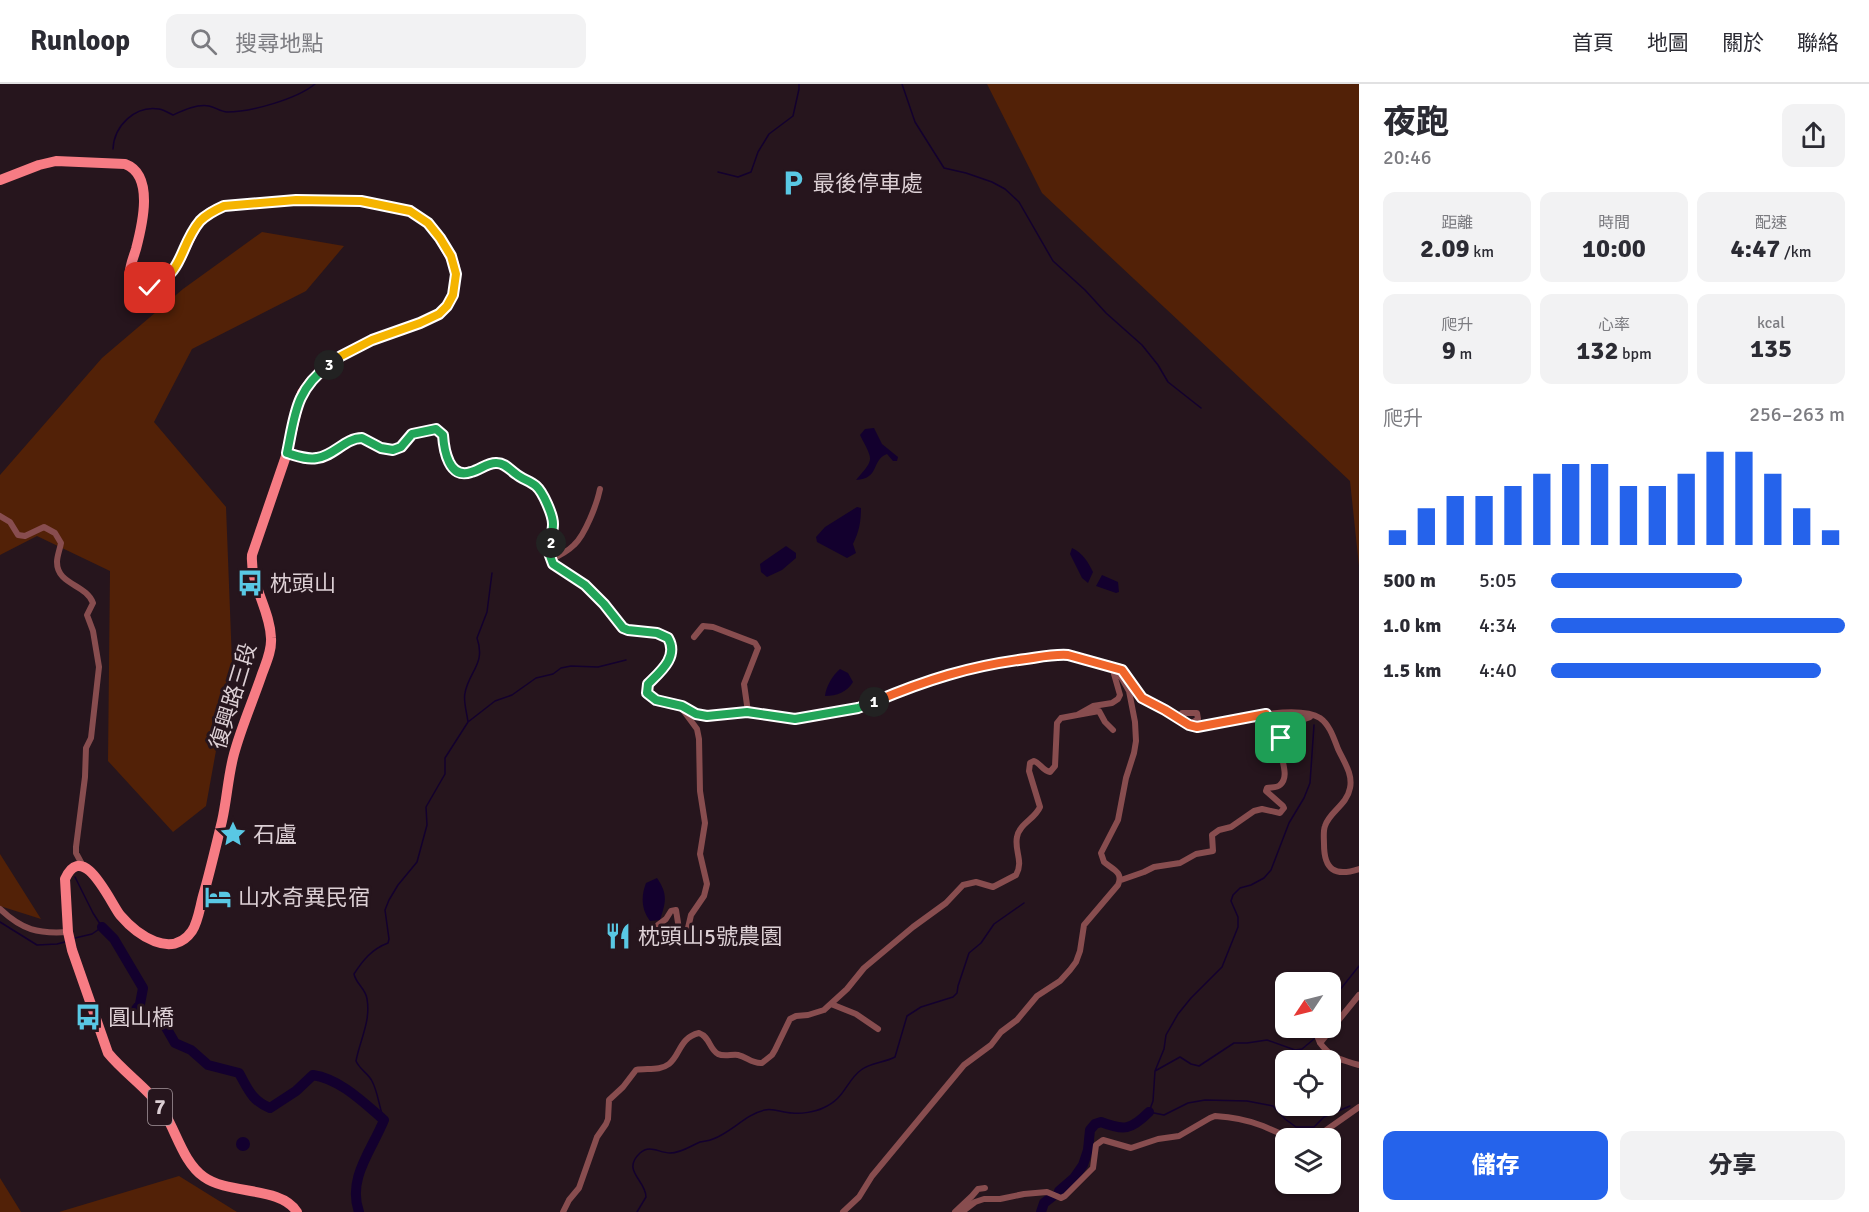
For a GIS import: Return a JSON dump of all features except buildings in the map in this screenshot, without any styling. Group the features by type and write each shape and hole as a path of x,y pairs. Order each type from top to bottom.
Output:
{"main road":[{"name":"復興路三段","path":"0,180 56,161 125,164 133,167 139,174 144,198 142,224 130,272 134,283 139,288 145,289 160,283 171,273 177,266 195,228 213,210 224,206 296,200 361,201 410,211 428,223 440,238 454,264 453,295 439,314 372,340 341,356 322,370 302,393 287,453 252,555 254,580 270,628 270,651 234,755 222,821 192,930 184,939 174,944 165,945 154,942 120,915 91,871 83,866"},
{"name":"7","path":"83,866 75,867 68,872 65,879 69,934 72,950 108,1053 117,1065 154,1098 189,1160 201,1175 212,1182 288,1202 297,1212"}],"street":[{"path":"287,453 315,459 323,457 350,440 362,438 381,448 393,450 401,447 412,434 436,429 443,435 446,457 456,471 463,474 491,464 505,465 537,487 543,497 552,519 550,561 557,568 585,585 623,628 657,633 668,638 671,649 670,658 648,684 647,693 656,700 680,706 696,714 707,716 747,712 795,719 810,717 863,706 944,675 1014,660 1059,654 1076,656 1114,667 1126,674 1142,698 1189,725 1197,727 1266,714 1297,713 1319,718 1327,724 1350,772 1351,779 1348,796 1325,825 1326,860 1335,871 1349,872 1359,869"},
{"path":"550,561 577,543 595,507 600,489"},
{"path":"0,516 10,522 18,535 25,536 44,527 55,533 61,543 57,561 60,574 88,594 93,603 87,615 93,631 99,667 91,738 86,748 85,777 76,847 76,853 83,866"},
{"path":"694,637 703,626 713,627 755,643 758,648 744,684 747,712"},
{"path":"1077,715 1094,706 1112,703 1118,699 1120,695 1114,667"},
{"path":"1114,667 1129,692 1136,731 1134,753 1126,778 1118,820 1101,853 1104,862 1116,870 1120,880"},
{"path":"658,925 671,911 676,910 680,932 687,931 691,915 706,890 700,849 705,819 700,791 699,739 697,729 680,706"},
{"path":"563,1212 579,1188 597,1137 606,1124 609,1100 627,1083 636,1070 660,1068 668,1064 690,1036 699,1033 708,1038 717,1053 736,1055 762,1063 772,1055 787,1024 793,1017 824,1010 847,989 864,968 946,903 963,885 976,882 993,887 1016,875 1020,864 1017,844 1019,831 1040,807 1029,771 1030,763 1034,761 1048,772 1053,770 1057,723 1061,718 1099,711 1113,730"},
{"path":"1182,713 1197,713 1198,719 1189,725"},
{"path":"843,1212 859,1197 872,1176 964,1065 991,1045 1001,1032 1017,1020 1037,996 1060,981 1070,970 1080,951 1084,925 1111,895 1120,880 1154,867 1180,863 1196,854 1213,851 1212,835 1214,832 1236,824 1254,811 1262,809 1280,813 1283,806 1266,791 1267,788 1276,787 1283,781 1284,774 1279,745 1266,714"},
{"path":"1279,745 1289,726 1301,719 1313,716"},
{"path":"0,909 12,921 28,928 69,934"},
{"path":"1320,1043 1359,995"},
{"path":"831,1004 856,1014 878,1029"},
{"path":"1318,1038 1324,1049 1338,1059 1359,1065"},
{"path":"1329,1128 1359,1107"},
{"path":"962,1212 975,1202 984,1199 1047,1192 1061,1198 1065,1196 1089,1175 1093,1168 1096,1145 1103,1140 1131,1148 1158,1139 1179,1136 1215,1116 1249,1121 1275,1132"},
{"path":"955,1212 978,1189 985,1188"}],"shaded area":[{"path":"987,84 1359,84 1359,566 1350,481 1042,193"},
{"path":"262,232 344,246 306,291 192,349 154,422 226,507 232,662 206,806 173,832 108,761 110,571 37,536 0,555 0,475 102,358 183,289"},
{"path":"874,428 882,444 898,457 897,461 893,461 887,454 879,460 869,476 856,480 870,459 860,435 865,429"},
{"path":"857,507 861,508 861,513 853,544 856,553 847,558 817,542 816,537 825,527"},
{"path":"786,546 796,553 796,558 782,570 767,577 761,572 760,564"},
{"path":"1072,548 1082,555 1093,572 1088,583 1082,578 1070,554"},
{"path":"1102,575 1118,582 1119,592 1096,586"},
{"path":"840,669 848,673 853,682 841,693 825,696 830,681"},
{"path":"0,854 41,919 0,906"},
{"path":"657,878 663,889 665,903 660,920 650,921 643,907 643,893 646,883"},
{"path":"240,1137 246,1137 250,1144 246,1151 240,1151 236,1147 236,1141"},
{"path":"179,1176 237,1212 59,1212"},
{"path":"0,1178 21,1212 0,1212"}],"waterway":[{"path":"113,149 117,132 122,125 142,110 159,109 173,115 200,106 209,106 227,112 248,110 297,95 315,84"},
{"path":"718,172 738,177 751,172 758,152 769,134 793,116 799,84"},
{"path":"902,84 915,122 944,168 992,182 1005,189 1019,202 1053,261 1142,345 1168,382 1201,408"},
{"path":"468,722 465,693 478,661 477,638 487,612 492,573"},
{"path":"384,1120 372,1081 356,1061 368,1007 366,995 354,974 368,956 377,948 388,943 385,910 398,885 417,862 427,825 426,807 445,774 445,758 468,722 495,701 512,695 536,678 553,674 561,668 598,667 626,660"},
{"path":"1314,725 1310,783 1304,798 1289,823 1271,870 1264,878 1240,888 1233,895 1231,901 1238,917 1238,927 1222,967 1191,998 1178,1014 1166,1035 1164,1049 1155,1071 1153,1101 1149,1112 1164,1115 1188,1103 1205,1100 1247,1101 1273,1106 1296,1127 1314,1127 1324,1117 1350,1106"},
{"path":"75,877 102,927 92,934 75,938"},
{"path":"637,1212 646,1197 633,1165 640,1153 647,1149 666,1153 682,1151 720,1136 752,1115 765,1110 804,1113 816,1111 830,1104 841,1095 861,1070 869,1065 895,1057 907,1016 921,1007 953,997 957,993 969,953 981,943 994,924 1024,903"},
{"path":"0,922 37,945 65,942"},
{"path":"102,927 114,939 143,988 140,1004 132,1014 137,1021 149,1020 164,1024 175,1043 191,1050 208,1065 239,1073 255,1098 270,1108 296,1091 313,1075 342,1086 384,1120 358,1176 356,1200 359,1212"},
{"path":"1341,988 1359,966"},
{"path":"1155,1071 1180,1057 1199,1066 1234,1043 1267,1040 1295,1050 1302,1049 1314,1039"},
{"path":"1059,1191 1074,1178 1083,1165 1088,1150 1090,1130 1095,1124 1101,1122 1116,1127 1127,1127 1149,1112"},
{"path":"1041,1212 1044,1203 1053,1196"}],"place":[{"name":"最後停車處","path":"793,183"},
{"name":"枕頭山","path":"250,583"},
{"name":"石盧","path":"233,834"},
{"name":"山水奇異民宿","path":"218,897"},
{"name":"枕頭山5號農園","path":"618,936"},
{"name":"圓山橋","path":"88,1017"}],"route":[{"path":"150,288 160,283 177,266 195,228 202,219 213,210 224,206 296,200 361,201 410,211 428,223 440,238 454,264 455,284 453,295 447,306 439,314 420,323 372,340 341,356 322,370 302,393 287,453 315,459 357,438 362,438 386,450 393,450 401,447 412,434 436,429 443,435 446,457 456,471 463,474 470,473 498,463 505,465 518,476 532,483 540,491 552,519 550,561 557,568 585,585 623,628 663,634 668,638 671,649 668,663 646,689 647,693 656,700 682,706 701,716 747,712 795,719 863,706 913,685 975,667 1059,654 1076,656 1122,670 1142,698 1192,727 1266,714 1279,745 1281,738"}]}
